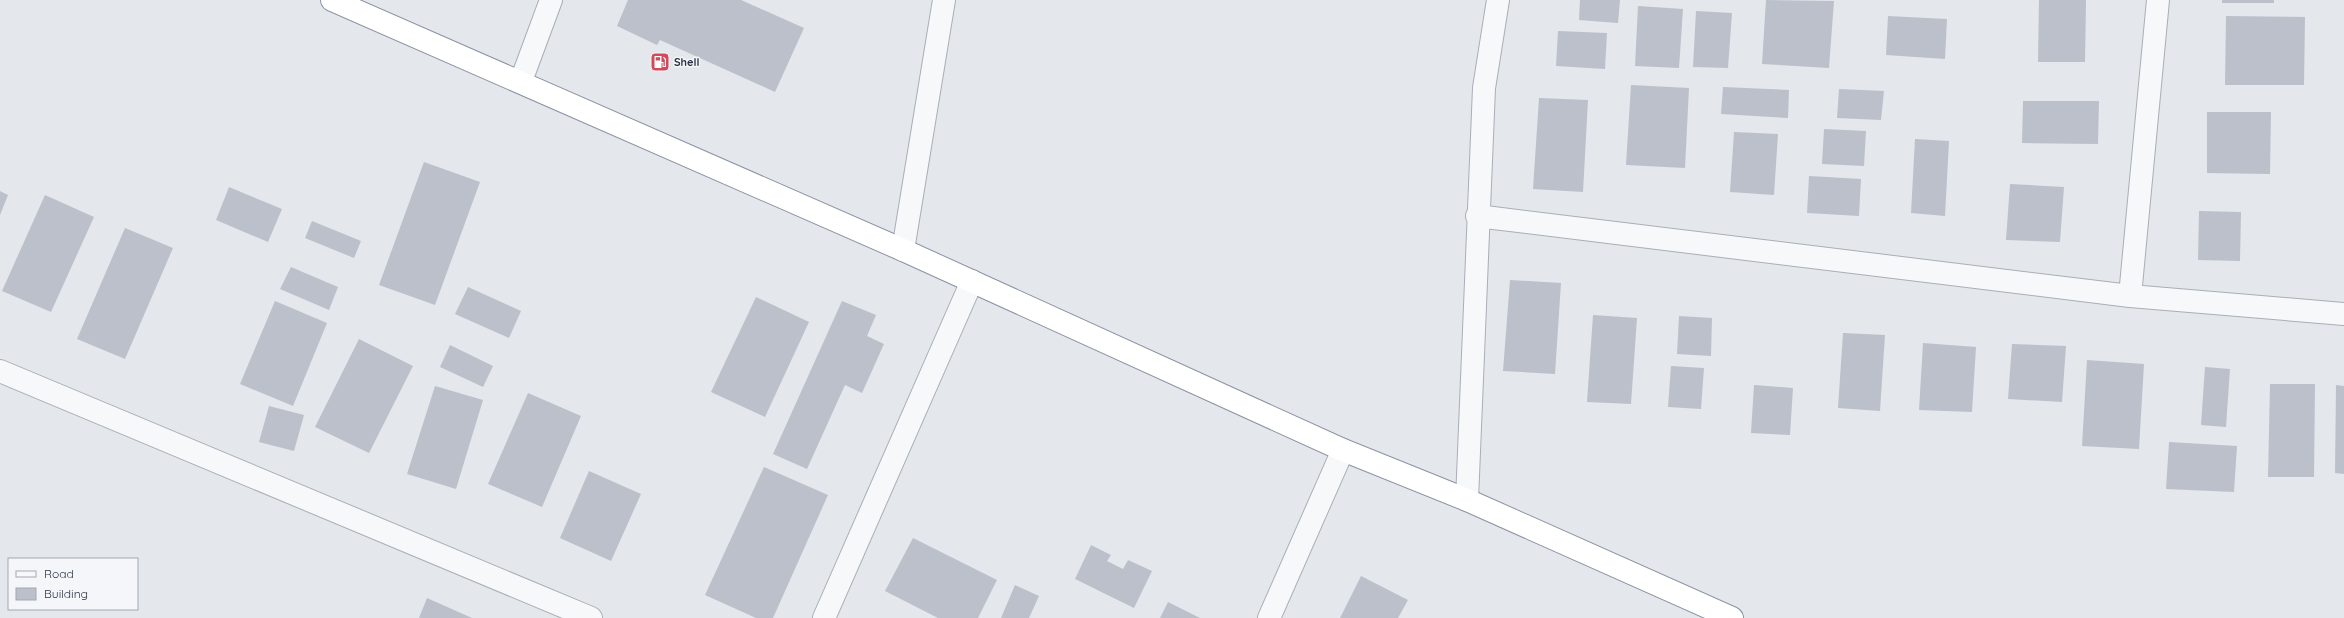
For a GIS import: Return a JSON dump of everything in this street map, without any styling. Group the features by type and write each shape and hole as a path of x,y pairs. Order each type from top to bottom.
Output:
{"highway":[{"path":"332,0 521,81 903,250 1343,450 1467,500 1732,618"}],"street":[{"path":"521,81 550,0"},
{"path":"1467,500 1477,216 1484,88 1498,0"},
{"path":"2130,296 2158,0"},
{"path":"903,250 948,5"},
{"path":"1477,216 2130,296 2344,314"},
{"path":"824,618 972,282"},
{"path":"0,371 591,618"},
{"path":"1269,618 1343,450"}],"building":[{"path":"628,0 741,0 804,28 775,92 660,40 657,45 617,26"},
{"path":"1580,0 1620,0 1618,23 1579,20"},
{"path":"1766,0 1834,1 1829,68 1762,64"},
{"path":"2039,0 2086,0 2085,62 2038,62"},
{"path":"2222,0 2274,0 2274,3 2222,3"},
{"path":"1638,6 1683,9 1679,68 1635,66"},
{"path":"1696,11 1732,13 1728,68 1693,67"},
{"path":"1888,16 1947,19 1945,59 1886,55"},
{"path":"2226,16 2305,17 2304,85 2225,85"},
{"path":"1558,31 1607,33 1605,69 1556,66"},
{"path":"1631,85 1689,88 1685,168 1626,165"},
{"path":"1723,87 1789,90 1788,118 1721,114"},
{"path":"1839,89 1884,91 1881,120 1837,118"},
{"path":"1539,98 1588,100 1583,192 1533,189"},
{"path":"2023,101 2099,101 2098,144 2022,143"},
{"path":"2207,112 2271,112 2270,174 2207,173"},
{"path":"1824,129 1866,131 1864,166 1822,164"},
{"path":"1734,132 1778,134 1774,195 1730,192"},
{"path":"1915,139 1949,141 1945,216 1911,213"},
{"path":"424,162 480,182 435,305 379,285"},
{"path":"1809,176 1861,179 1859,216 1807,213"},
{"path":"2010,184 2064,187 2060,242 2006,240"},
{"path":"229,187 282,209 268,242 216,220"},
{"path":"0,191 8,195 0,215"},
{"path":"45,195 94,217 51,312 2,291"},
{"path":"2199,211 2241,212 2240,261 2198,260"},
{"path":"312,221 361,241 354,258 305,238"},
{"path":"125,228 173,248 125,359 77,339"},
{"path":"291,267 338,287 329,310 280,289"},
{"path":"1510,280 1561,283 1555,374 1503,371"},
{"path":"468,287 521,311 509,338 455,314"},
{"path":"756,297 809,322 765,417 711,392"},
{"path":"275,301 327,323 293,406 240,384"},
{"path":"842,301 876,315 867,336 884,344 862,393 845,385 807,469 773,454"},
{"path":"1593,315 1637,318 1631,404 1587,402"},
{"path":"1679,316 1712,318 1711,356 1677,354"},
{"path":"1843,333 1885,335 1880,411 1838,408"},
{"path":"359,339 413,366 369,453 315,427"},
{"path":"1923,343 1976,347 1972,412 1919,410"},
{"path":"2012,344 2066,346 2062,402 2008,399"},
{"path":"450,345 493,366 483,387 440,367"},
{"path":"2087,360 2144,364 2139,449 2082,446"},
{"path":"1671,366 1704,368 1701,409 1668,407"},
{"path":"2205,367 2230,369 2226,427 2201,425"},
{"path":"2270,384 2315,384 2314,477 2268,477"},
{"path":"1754,385 1793,388 1790,435 1751,433"},
{"path":"2336,385 2344,386 2344,474 2335,473"},
{"path":"435,386 483,400 456,489 407,474"},
{"path":"528,393 581,416 542,507 488,484"},
{"path":"269,406 304,415 294,451 259,442"},
{"path":"2169,442 2237,446 2234,492 2166,489"},
{"path":"764,467 828,495 773,618 756,618 705,595"},
{"path":"589,471 641,494 611,561 560,538"},
{"path":"913,538 997,580 978,618 938,618 885,591"},
{"path":"1091,545 1111,555 1107,561 1123,569 1128,560 1152,571 1134,608 1075,579"},
{"path":"1361,576 1408,600 1398,618 1340,618"},
{"path":"1015,585 1039,596 1029,618 1001,618"},
{"path":"427,598 472,618 419,618"},
{"path":"1168,602 1200,618 1160,618"}],"place":[{"name":"Shell","path":"660,62"}]}
